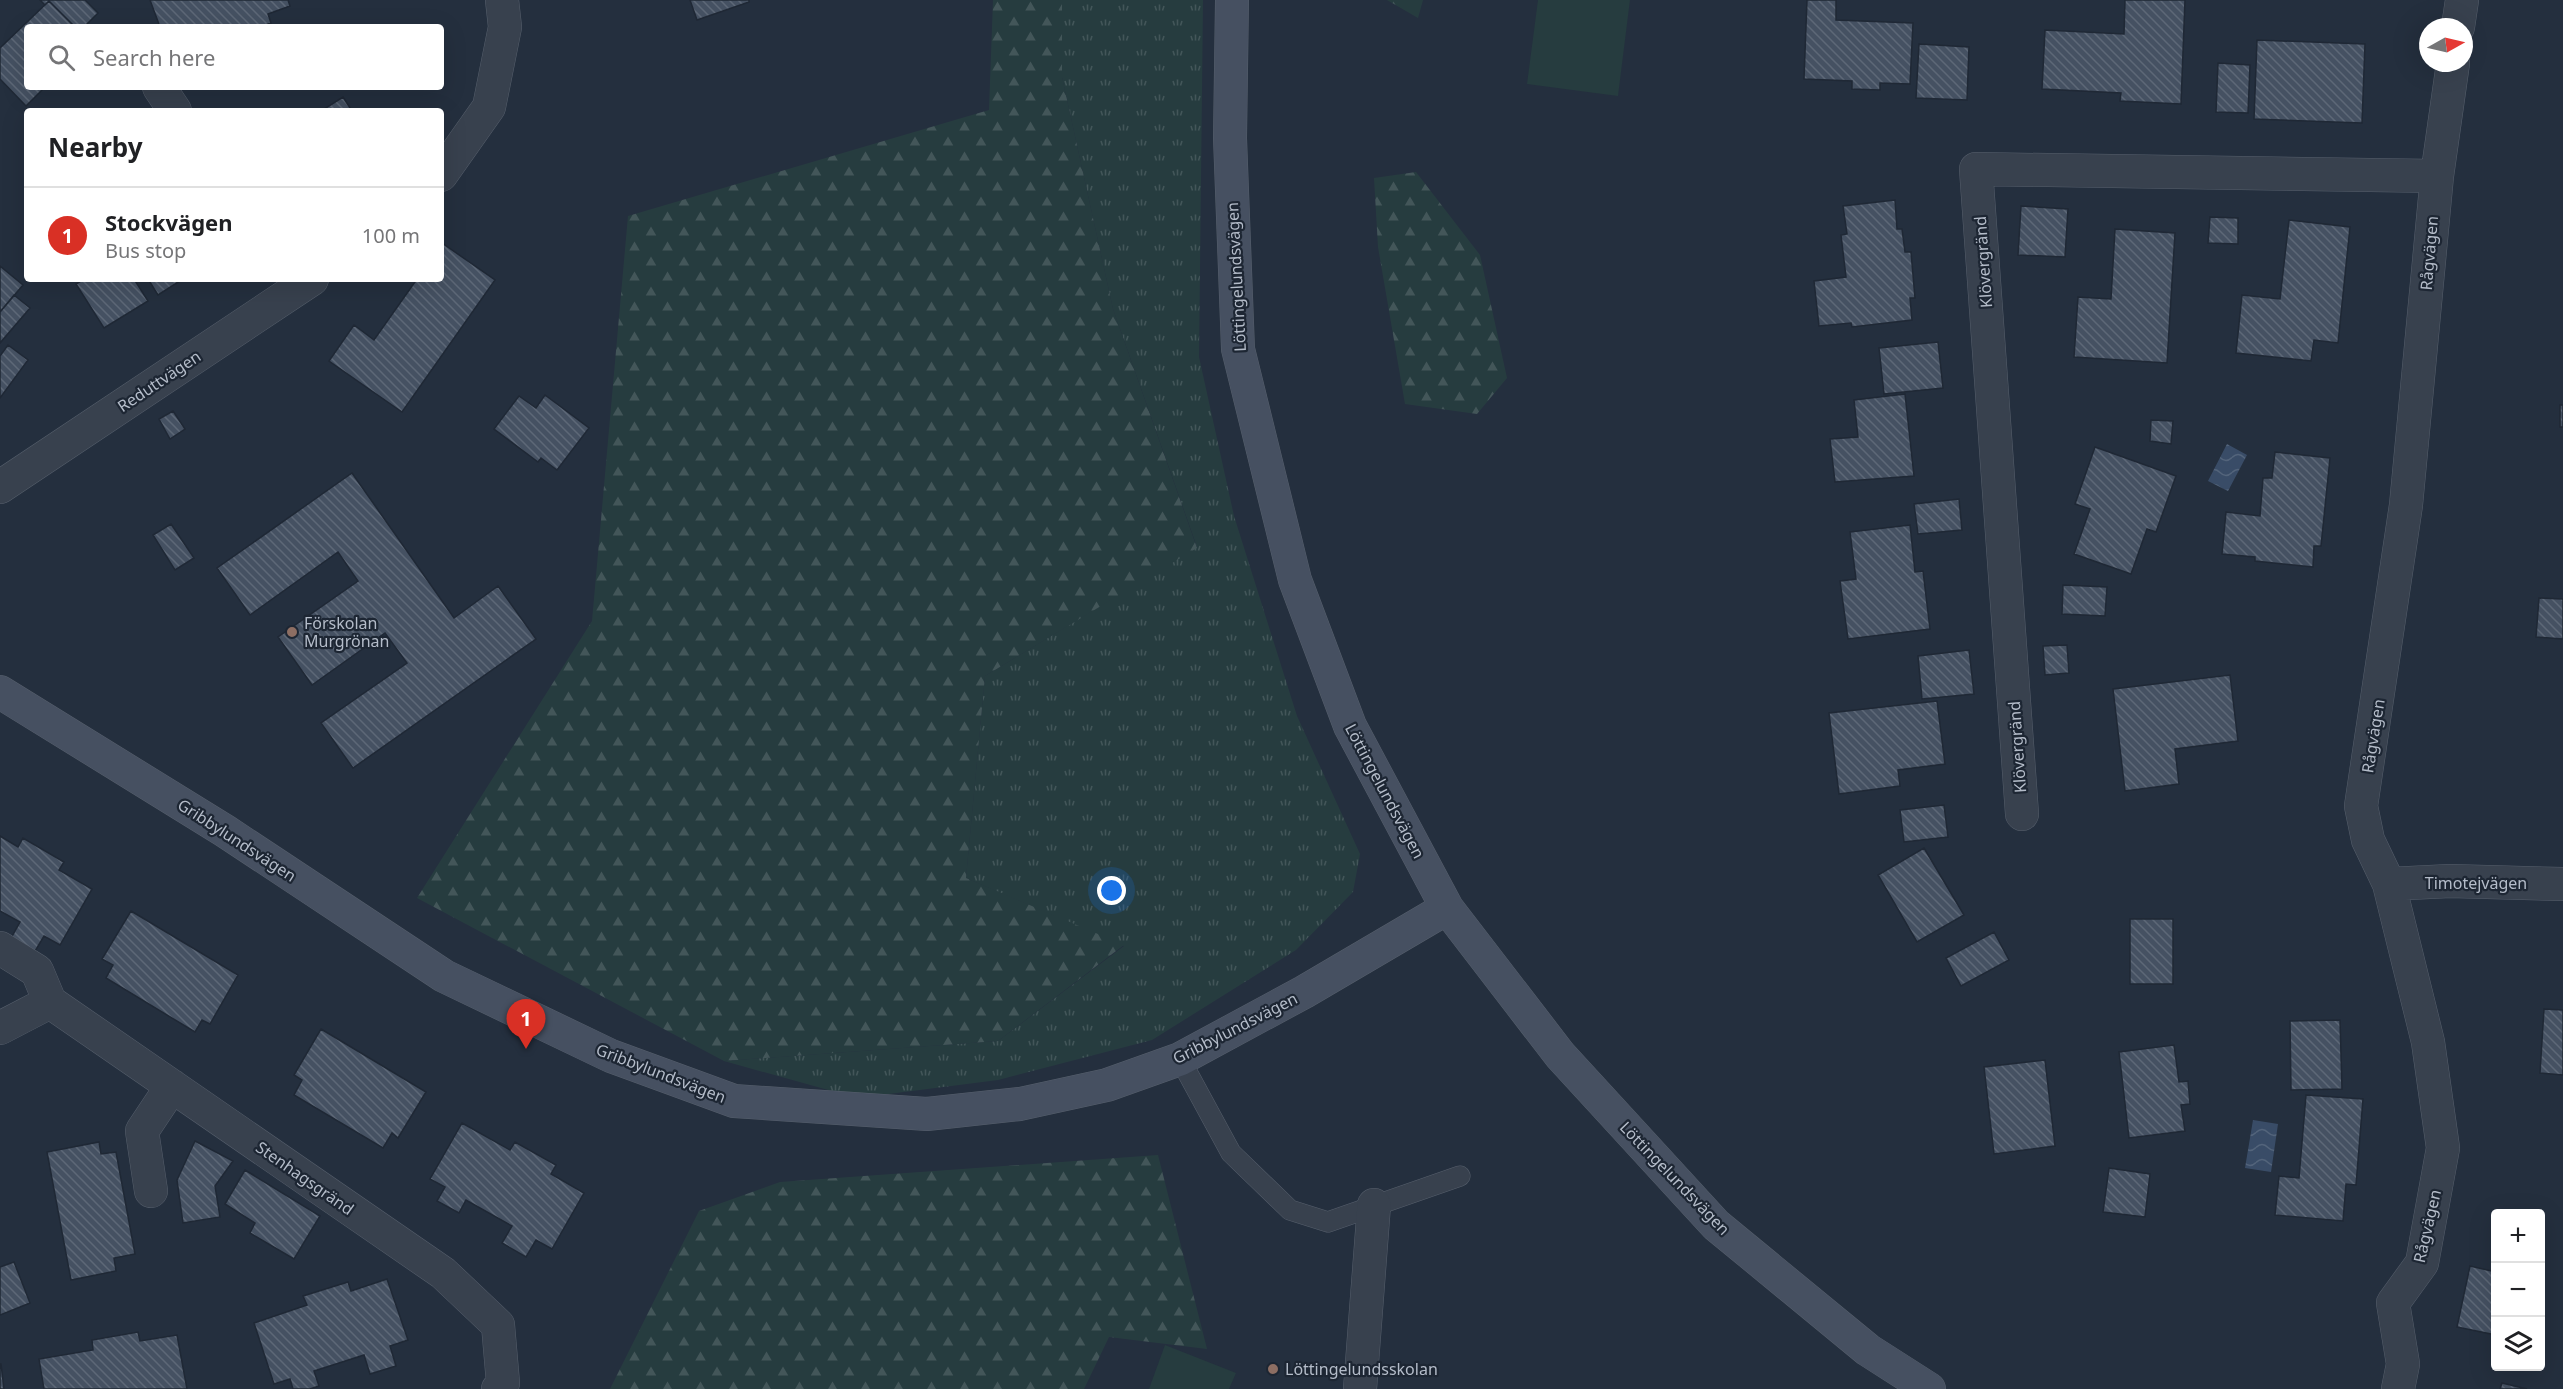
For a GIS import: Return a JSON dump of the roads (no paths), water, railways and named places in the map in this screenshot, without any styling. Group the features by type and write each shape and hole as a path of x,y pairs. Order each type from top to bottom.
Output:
{"main road":[{"name":"Löttingelundsvägen","path":"1232,0 1230,138 1238,349 1295,580 1350,726 1447,908 1560,1055 1716,1225 1868,1350 1929,1389"},
{"name":"Gribbylundsvägen","path":"0,692 225,831 444,976 611,1056 734,1101 927,1114 1020,1104 1107,1085 1180,1059 1304,992 1447,908"}],"street":[{"path":"444,171 489,107 505,27 502,0"},
{"path":"2459,18 2462,0"},
{"name":"Rågvägen","path":"2398,1389 2403,1364 2393,1303 2422,1263 2443,1148 2428,1042 2389,884 2368,840 2361,806 2406,505 2436,176 2452,72"},
{"path":"161,90 173,108"},
{"name":"Klövergränd","path":"2022,814 1976,169 2436,176"},
{"name":"Reduttvägen","path":"2,481 296,283"},
{"name":"Timotejvägen","path":"2389,884 2450,881 2563,884"},
{"path":"0,948 37,971 50,1002 0,1028"},
{"name":"Stenhagsgränd","path":"50,1002 450,1280 498,1325 503,1383 498,1389"},
{"path":"151,1191 142,1131 172,1086"},
{"path":"1360,1389 1374,1205"}],"lane":[{"path":"1180,1059 1231,1153 1290,1210 1328,1222 1460,1176"}],"water":[{"path":"2227,444 2247,455 2228,491 2208,481"},
{"path":"2253,1120 2278,1124 2271,1172 2245,1168"}],"place":[{"name":"Förskolan Murgrönan","path":"292,632"},
{"name":"Stockvägen","path":"526,1049"},
{"name":"Löttingelundsskolan","path":"1273,1369"}]}
